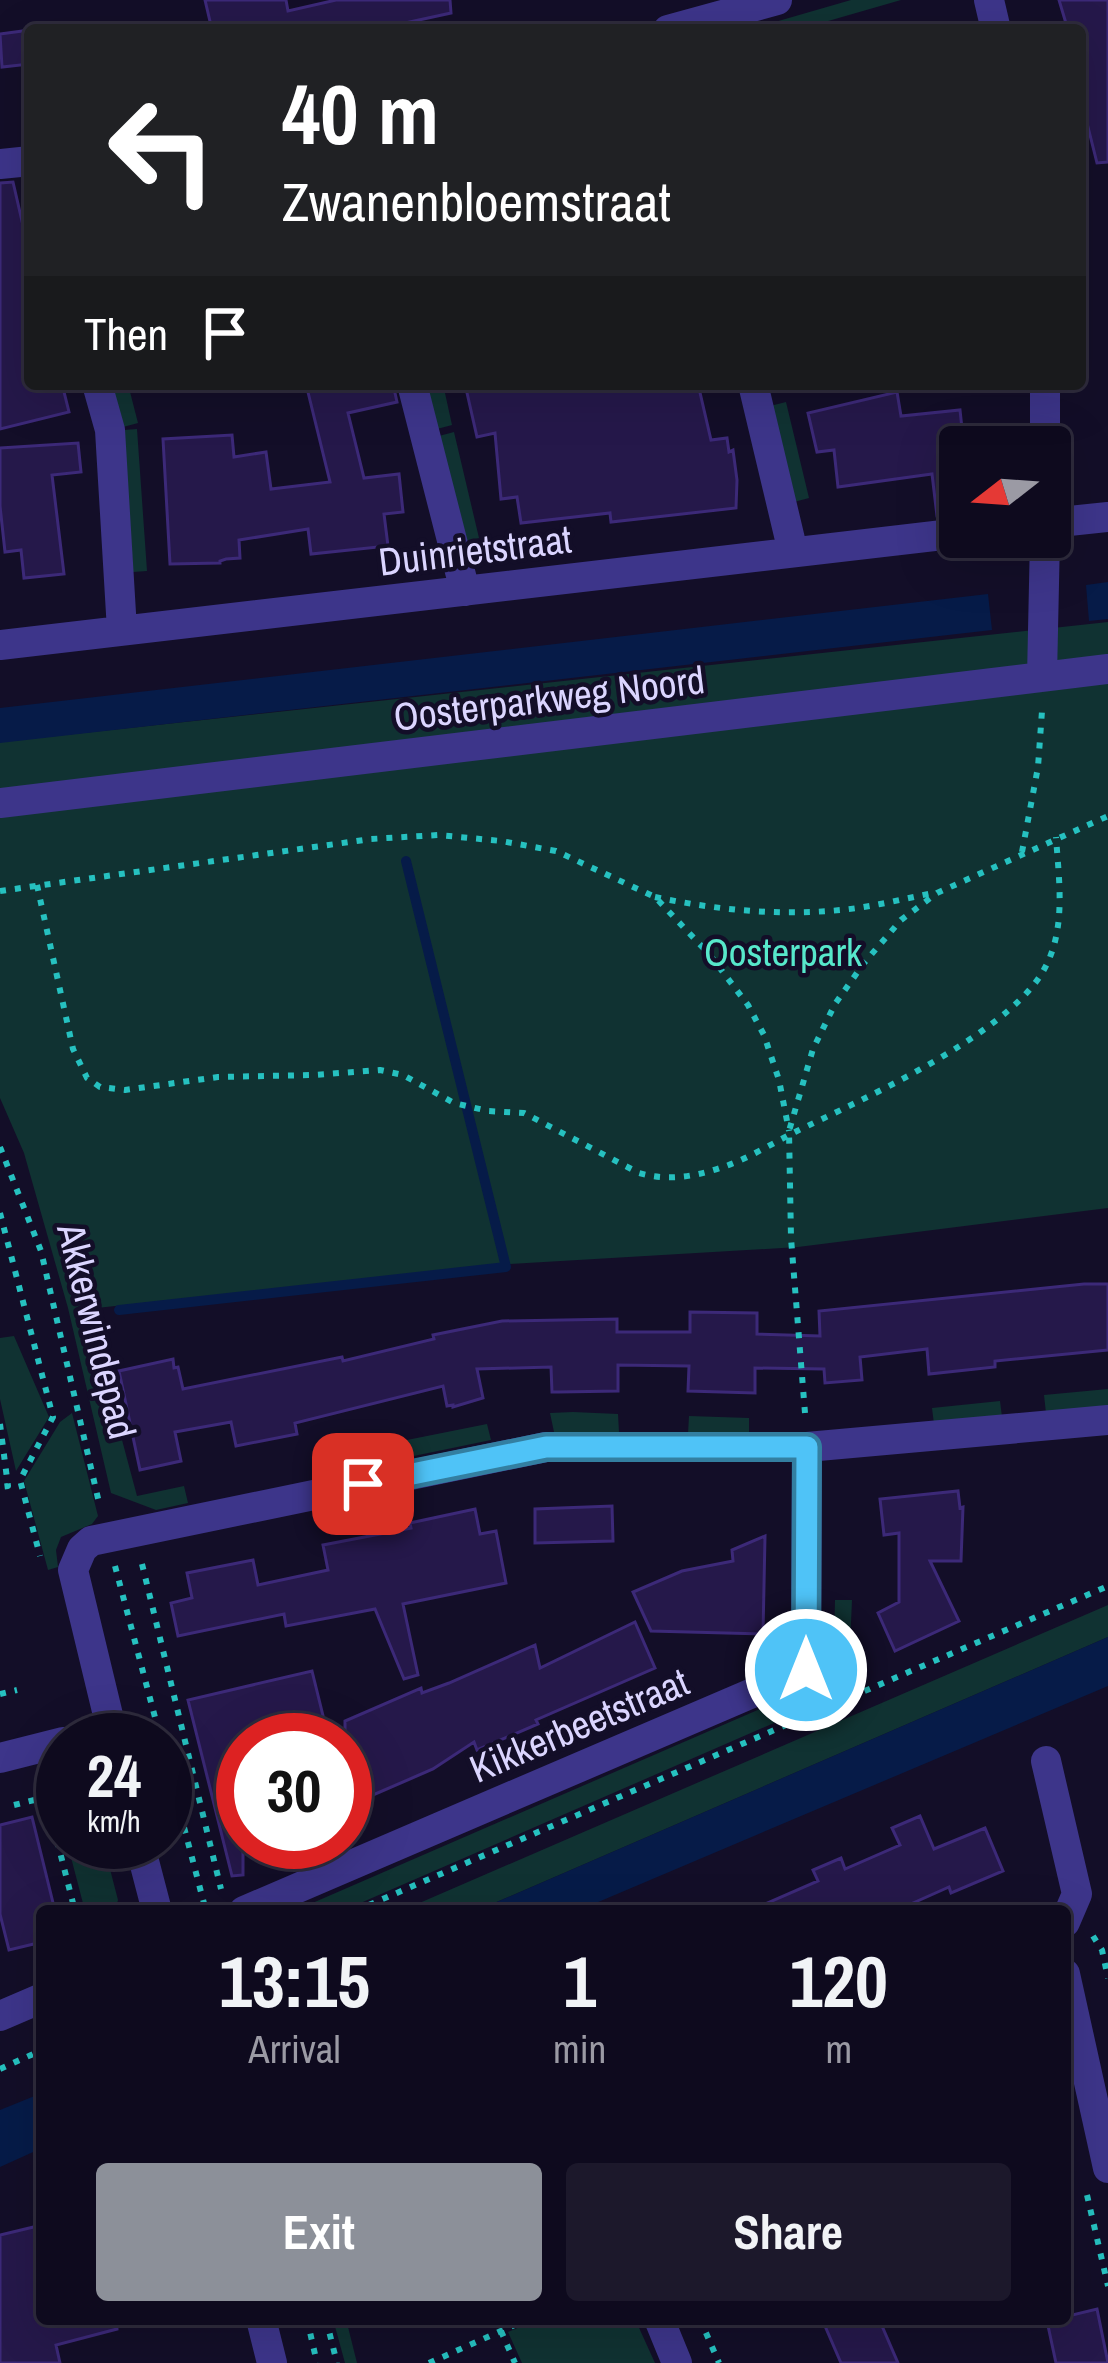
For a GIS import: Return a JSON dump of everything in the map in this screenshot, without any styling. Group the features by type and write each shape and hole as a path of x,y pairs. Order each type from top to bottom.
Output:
{"street":[{"path":"691,24 777,0"},
{"path":"99,390 110,430 122,630"},
{"path":"414,390 465,591"},
{"path":"754,390 793,552"},
{"path":"1045,390 1045,426"},
{"path":"1071,521 1108,517"},
{"name":"Duinrietstraat","path":"0,645 939,535"},
{"path":"1042,677 1045,558"},
{"name":"Oosterparkweg Noord","path":"0,803 1108,668"},
{"path":"107,1713 73,1570 91,1541 546,1447 807,1447 1108,1420"},
{"name":"Kikkerbeetstraat","path":"258,1905 806,1670 807,1447"},
{"path":"0,1759 36,1749"},
{"path":"1046,1760 1077,1894 1071,1908"},
{"path":"146,1869 155,1905"},
{"path":"0,2016 36,2001"},
{"path":"1071,2001 1108,2168"},
{"path":"262,2325 272,2363"},
{"path":"661,2325 677,2363"}],"path":[{"path":"1022,852 1038,767 1042,677"},
{"path":"789,1133 812,1049 835,1004 901,920 937,892 1108,816"},
{"path":"0,891 371,839 439,836 556,851 655,897 711,908 778,913 843,910 937,892"},
{"path":"37,885 73,1049 87,1078 100,1087 125,1090 218,1077 380,1070 404,1076 454,1103 524,1113 639,1173 675,1178 723,1168 879,1091 955,1048 1015,1005 1042,973 1058,933 1056,837"},
{"path":"655,897 709,954 748,1005 779,1080 789,1133 791,1238 807,1447"},
{"name":"Akkerwindepad","path":"0,1147 41,1251 121,1534 156,1713"},
{"path":"0,1213 53,1417 20,1480 40,1558"},
{"path":"0,1424 8,1480 8,1486 0,1487"},
{"path":"8,1480 20,1480"},
{"path":"121,1534 221,1889"},
{"path":"369,1905 1108,1586"},
{"path":"0,1694 17,1690"},
{"path":"14,1805 36,1800"},
{"path":"192,1858 204,1905"},
{"path":"64,1869 73,1905"},
{"path":"0,2069 36,2053"},
{"path":"308,2325 317,2363"},
{"path":"328,2325 337,2363"},
{"path":"429,2363 514,2325"},
{"path":"703,2325 719,2363"},
{"path":"501,2331 515,2363"}],"green space":[{"path":"851,0 901,0 818,24 768,24"},
{"path":"114,390 130,390 138,423 123,427"},
{"path":"427,390 444,390 452,425 437,429"},
{"path":"786,402 809,498 794,502 770,406"},
{"path":"137,429 147,571 133,572 124,430"},
{"path":"454,432 479,538 463,542 439,436"},
{"name":"Oosterpark","path":"1108,622 1108,1208 798,1247 510,1264 87,1309 137,1496 184,1486 188,1503 156,1510 111,1493 68,1308 24,1153 0,1098 0,742"},
{"path":"14,1336 49,1417 16,1471 0,1399 0,1338"},
{"path":"1108,1389 1108,1406 1046,1413 1044,1395"},
{"path":"1000,1401 1002,1417 934,1424 932,1408"},
{"path":"72,1413 98,1516 92,1524 61,1537 56,1550 58,1567 48,1570 24,1481 60,1422"},
{"path":"550,1413 618,1414 619,1432 554,1432"},
{"path":"689,1416 749,1418 749,1435 688,1434"},
{"path":"487,1424 491,1440 375,1464 372,1447"},
{"path":"835,1600 852,1600 848,1691 839,1692 833,1684"},
{"path":"1108,1605 1108,1637 490,1905 415,1905"},
{"path":"813,1686 817,1699 813,1706 356,1905 308,1905"},
{"path":"74,1869 110,1869 117,1905 83,1905"},
{"path":"335,2325 348,2325 357,2363 345,2363"},
{"path":"525,2325 638,2325 655,2363 522,2363 508,2332"}],"water":[{"path":"1108,582 1108,619 1089,621 1086,585"},
{"path":"988,594 992,630 0,743 0,708"},
{"path":"1108,1637 1108,1686 591,1905 490,1905"},
{"path":"36,2095 36,2151 0,2167 0,2110"}],"building":[{"path":"205,0 286,0 288,11 336,0 450,0 451,13 401,24 211,24"},
{"path":"1059,0 1108,0 1108,162 1097,163 1086,119 1086,24 1066,24"},
{"path":"24,31 24,65 2,67 0,34"},
{"path":"13,182 24,230 24,390 64,390 69,412 0,429 0,183"},
{"path":"307,390 394,390 397,402 348,413 364,478 399,474 403,512 384,514 388,546 311,554 308,529 239,540 240,558 170,564 163,439 232,435 234,457 266,452 271,489 330,482"},
{"path":"466,390 699,390 711,440 727,438 729,452 733,450 736,508 611,522 610,513 521,523 517,497 501,499 495,433 477,437"},
{"path":"897,392 901,416 960,410 962,426 939,426 939,516 932,474 838,487 834,450 817,452 808,413"},
{"path":"78,443 81,472 52,475 64,574 24,578 21,550 5,552 0,448"},
{"path":"1108,1284 1108,1350 995,1361 995,1367 929,1374 927,1349 860,1357 862,1380 825,1383 824,1369 755,1368 755,1393 688,1391 689,1366 618,1365 618,1391 559,1392 552,1392 551,1367 477,1369 483,1398 453,1407 447,1406 443,1386 295,1423 297,1434 236,1446 231,1422 175,1432 181,1461 140,1470 119,1371 173,1359 183,1389 342,1357 343,1361 502,1321 617,1319 617,1332 690,1332 690,1312 757,1313 757,1334 820,1336 819,1311"},
{"path":"958,1491 963,1507 961,1561 930,1561 959,1621 895,1651 878,1613 899,1602 899,1533 884,1535 880,1499"},
{"path":"612,1506 613,1541 535,1543 535,1509"},
{"path":"475,1509 480,1534 496,1531 506,1583 403,1604 418,1675 404,1679 375,1609 286,1626 284,1614 178,1636 171,1603 192,1598 187,1573 253,1560 258,1585 328,1570 323,1545 411,1528 410,1523"},
{"path":"765,1536 763,1634 651,1631 633,1592 682,1571 733,1561 732,1550"},
{"path":"635,1622 655,1668 477,1750 474,1742 433,1769 373,1795 372,1713 363,1713 421,1688 422,1693 449,1683 535,1645 540,1668"},
{"path":"312,1671 322,1713 216,1713 216,1812 188,1700"},
{"path":"920,1816 934,1849 985,1828 1003,1871 908,1905 763,1905 818,1881 813,1870 841,1858 845,1869 900,1845 892,1828"},
{"path":"32,1817 36,1869 45,1869 54,1905 36,1905 36,1943 9,1950 0,1914 0,1825"},
{"path":"36,2226 36,2325 117,2325 117,2329 56,2345 60,2363 0,2363 0,2235"},
{"path":"1097,2309 1108,2363 1056,2363 1048,2325 1071,2325 1071,2315"},
{"path":"825,2325 882,2325 898,2363 841,2363"}],"waterway":[{"path":"119,1310 506,1267 406,861"}],"route":[{"path":"363,1484 546,1447 807,1447 806,1670"}]}
